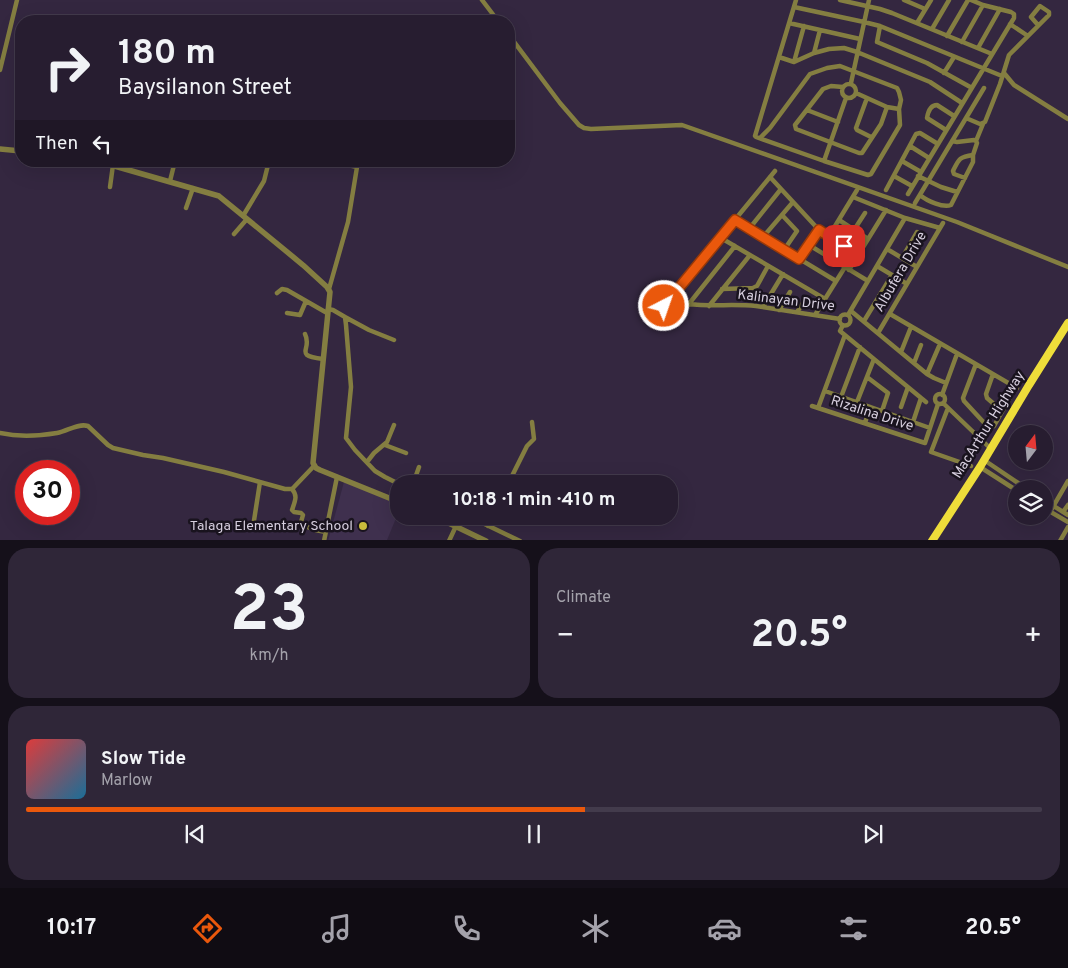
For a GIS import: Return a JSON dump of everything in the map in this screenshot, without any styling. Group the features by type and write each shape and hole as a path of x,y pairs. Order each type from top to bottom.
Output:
{"highway":[{"name":"MacArthur Highway","path":"932,540 991,449 1068,323"}],"street":[{"path":"0,70 17,0"},
{"path":"482,0 493,15"},
{"path":"760,138 770,128 810,74 840,66 897,88 900,92 901,100 899,109 900,125 871,174 866,175 760,138 755,135 796,0"},
{"path":"840,0 886,11 992,54"},
{"path":"851,83 868,0"},
{"path":"904,0 925,9"},
{"path":"917,23 931,0"},
{"path":"932,29 949,0"},
{"path":"908,194 1014,18 1014,14 970,0 947,36"},
{"path":"962,42 983,5"},
{"path":"794,8 880,26 983,69 1003,75 1068,119"},
{"path":"978,48 1000,9"},
{"path":"789,23 860,39"},
{"path":"1010,24 1028,36"},
{"path":"920,195 928,200 949,206 951,204 973,162 976,141 1000,84 1009,55 1038,25"},
{"path":"794,62 804,26"},
{"path":"880,26 877,42 927,63 972,88"},
{"path":"814,53 820,30"},
{"path":"515,43 560,103 578,125 584,128 682,125 957,222 1068,267"},
{"path":"779,57 794,62 814,53 844,48 930,82 962,103"},
{"path":"944,72 954,57"},
{"path":"851,83 843,87 831,86 823,89 795,125 796,128 831,143 862,153 881,124 887,107"},
{"path":"851,83 856,89 856,94"},
{"path":"1000,84 1014,84"},
{"path":"843,87 842,93 846,98"},
{"path":"915,203 984,88"},
{"path":"856,94 887,107 899,109"},
{"path":"846,98 854,97 856,94"},
{"path":"824,161 846,98"},
{"path":"867,98 856,128 871,138"},
{"path":"946,130 927,118 931,107 936,105 954,116"},
{"path":"807,110 838,122"},
{"path":"966,118 983,124"},
{"path":"886,190 918,133 938,144"},
{"path":"952,140 957,142 976,141"},
{"path":"910,146 930,158"},
{"path":"0,149 15,150"},
{"path":"965,178 954,174 953,170 958,159 973,155"},
{"path":"902,161 928,182 957,192"},
{"path":"110,187 113,167"},
{"path":"119,167 219,196 303,265 329,289"},
{"path":"170,182 174,167"},
{"path":"234,234 245,218 264,181 268,167"},
{"path":"358,167 348,222 329,289 312,460 314,466 320,470 390,498"},
{"path":"664,306 775,171"},
{"path":"894,176 912,186"},
{"path":"770,177 819,230 859,255"},
{"path":"186,208 193,188"},
{"path":"749,229 781,189"},
{"path":"829,236 857,190"},
{"path":"843,325 850,322 850,313 905,218 853,197"},
{"path":"763,237 793,202"},
{"path":"850,270 886,210"},
{"path":"854,230 865,214"},
{"path":"782,215 797,231 784,250"},
{"name":"Albufera Drive","path":"878,333 942,225 905,218"},
{"path":"735,220 836,281"},
{"path":"839,220 868,239"},
{"path":"799,259 819,230"},
{"path":"902,258 916,232"},
{"path":"721,238 825,299"},
{"path":"809,245 868,282"},
{"path":"688,305 736,246"},
{"path":"887,249 917,267"},
{"path":"709,306 750,255"},
{"path":"722,289 753,288 768,266"},
{"path":"877,266 907,284"},
{"path":"815,315 844,267"},
{"path":"763,307 783,274"},
{"path":"864,321 892,275"},
{"path":"277,293 284,289 306,301 328,311 333,310 369,330 394,340"},
{"path":"779,310 790,292"},
{"name":"Kalinayan Drive","path":"670,300 688,305 745,305 763,307 840,319"},
{"path":"797,312 805,300"},
{"path":"287,313 300,315 306,301"},
{"path":"843,325 840,319 843,315 850,313 864,321 928,374 946,383"},
{"path":"890,314 911,327 976,364 1016,388 991,428 963,398 976,364"},
{"path":"345,317 350,387 346,438 367,462 380,474 390,479"},
{"path":"843,325 840,332 926,402"},
{"path":"901,352 911,327"},
{"path":"305,334 307,340 305,353 307,356 323,359"},
{"path":"818,408 845,336"},
{"path":"928,374 940,344"},
{"path":"914,363 921,345"},
{"path":"841,397 860,347"},
{"path":"824,391 930,428 940,404 945,399 942,394 957,354"},
{"path":"857,402 874,359"},
{"path":"993,374 986,394 987,398 1002,411"},
{"path":"867,377 888,393 882,411"},
{"path":"901,407 908,387"},
{"path":"942,394 935,396 935,402 948,408 991,449"},
{"path":"913,422 921,398"},
{"name":"Rizalina Drive","path":"812,406 924,443 930,428"},
{"path":"865,423 870,407"},
{"path":"948,408 931,452 971,466"},
{"path":"512,475 527,446 534,439 532,422"},
{"path":"0,433 20,435 55,433 84,425 88,426 113,448 163,458 280,488 292,489"},
{"path":"367,462 385,445 394,425"},
{"path":"385,445 406,453"},
{"path":"982,463 1013,480"},
{"path":"982,463 1008,483"},
{"path":"292,489 314,466"},
{"path":"416,475 419,467"},
{"path":"324,540 337,477"},
{"path":"1068,481 1053,506 1066,514 1068,505"},
{"path":"253,527 260,482"},
{"path":"292,489 296,496 292,510 303,515 302,525 326,532"},
{"path":"1053,514 1068,522"},
{"path":"448,540 456,526 486,540"},
{"path":"488,526 520,540"},
{"path":"1061,540 1068,527"}],"shaded area":[{"name":"Talaga Elementary School","path":"344,482 390,500 390,525 393,525 387,540 328,540"}],"place":[{"name":"Talaga Elementary School","path":"363,526"}],"route":[{"path":"664,306 735,220 799,259 819,230 844,246"}]}
